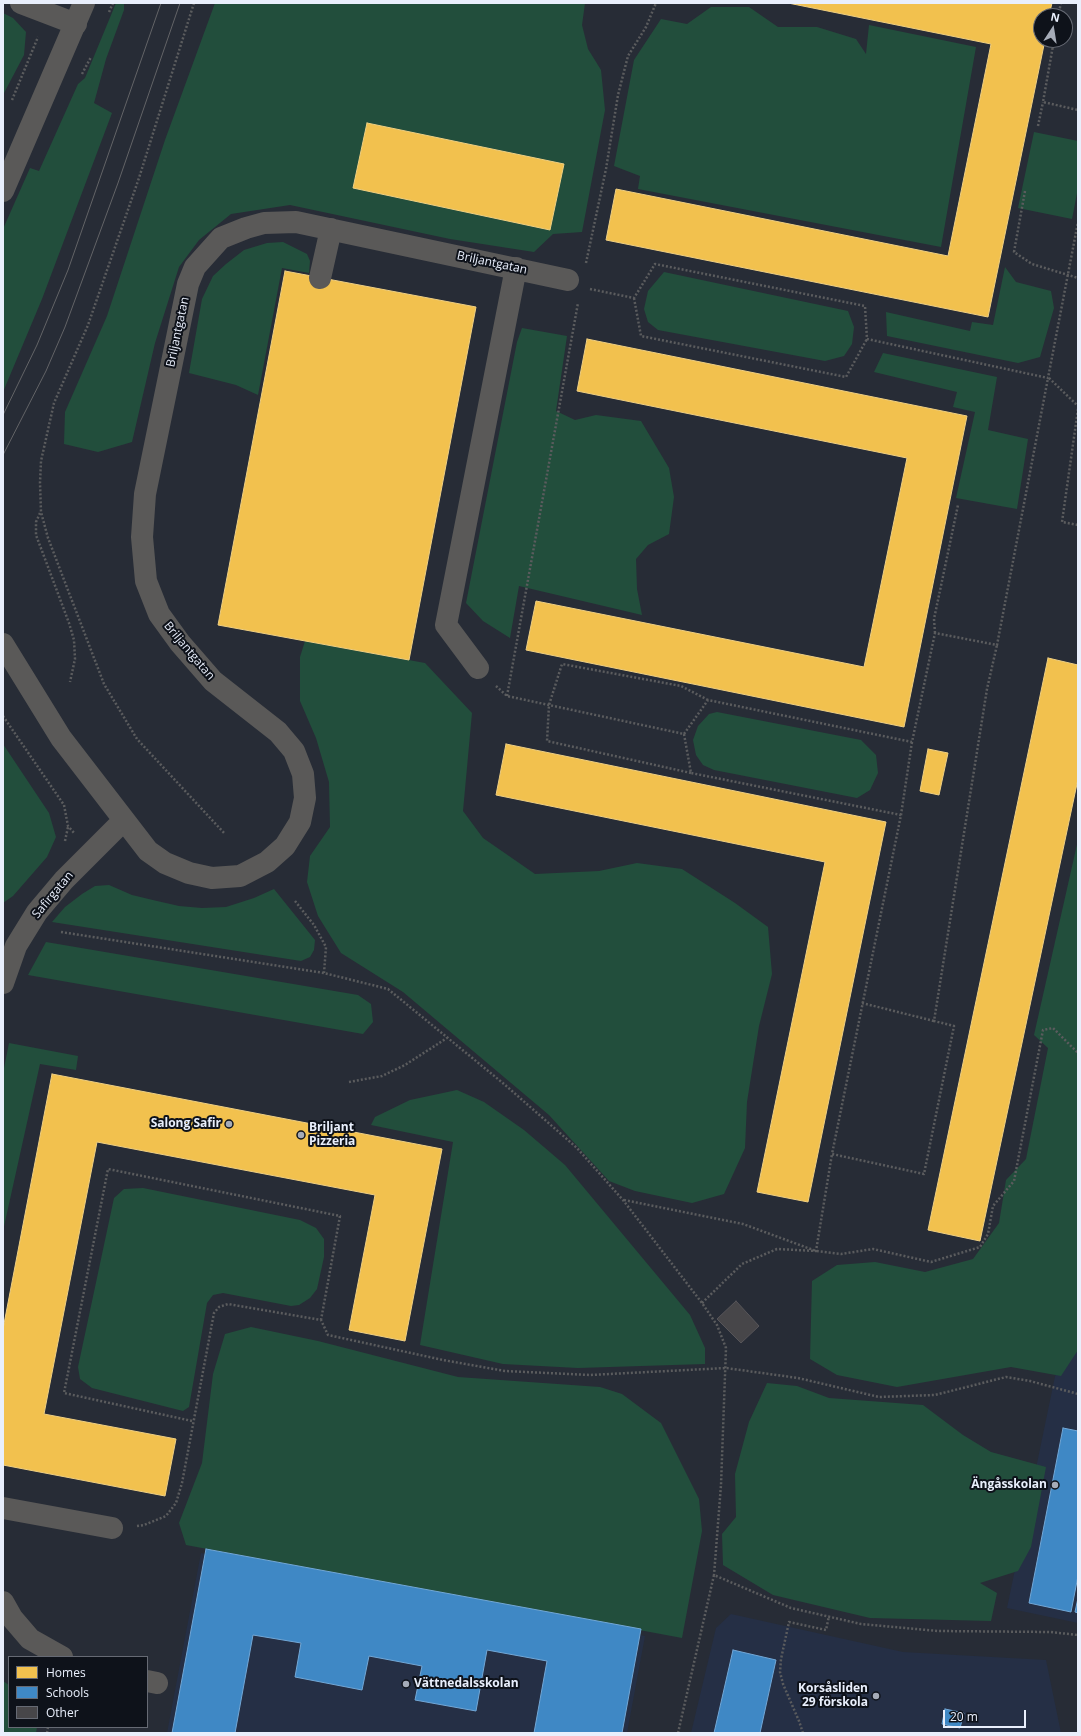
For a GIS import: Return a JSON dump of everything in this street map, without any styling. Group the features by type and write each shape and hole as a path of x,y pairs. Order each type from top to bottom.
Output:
{"street":[{"path":"21,3 76,24"},
{"path":"3,191 84,3"},
{"name":"Briljantgatan","path":"3,645 61,738 123,821 148,851 165,863 189,873 212,878 240,876 267,862 284,846 300,822 305,798 303,774 294,751 278,732 213,680 180,644 159,614 146,581 142,536 148,478 187,291 195,267 221,238 246,228 264,223 296,222 516,268 574,288"},
{"path":"320,278 331,229"},
{"path":"478,668 446,625 516,268"},
{"name":"Safirgatan","path":"3,983 16,946 37,912 64,880 123,821"},
{"path":"3,1508 112,1528"},
{"path":"3,1602 12,1618 30,1639 60,1656"}],"path":[{"path":"194,3 163,106 137,185 88,324 54,402 41,461 40,512 48,538 104,684 137,739 225,834"},
{"path":"586,265 606,170 618,95 628,56 646,27 656,3"},
{"path":"10,105 38,38"},
{"path":"1038,126 1053,48"},
{"path":"1043,102 1078,110"},
{"path":"1025,191 1014,252 1032,264 1078,278"},
{"path":"934,1021 986,695 997,645 1078,222"},
{"path":"655,264 865,306 867,339 846,377 640,336 634,298 655,264"},
{"path":"507,696 574,288"},
{"path":"589,289 634,298"},
{"path":"867,339 1048,378 1078,407 1062,522 1078,525"},
{"path":"816,1251 832,1154 901,815 912,742 935,633 934,620 958,505"},
{"path":"40,512 36,522 36,535 74,640 75,659 70,682"},
{"path":"935,633 997,645"},
{"path":"901,815 691,773 547,742 549,705 562,664 681,686 708,700 912,742"},
{"path":"478,668 507,696 684,734"},
{"path":"691,773 684,734 708,700"},
{"path":"3,716 64,805 68,826 76,836"},
{"path":"294,901 314,925 326,947 324,973"},
{"path":"61,932 324,973 388,988 504,1084 577,1148 623,1200 702,1303 717,1325 726,1348 721,1485 714,1575 678,1733"},
{"path":"832,1154 924,1174 954,1026 862,1003"},
{"path":"702,1303 742,1264 777,1250 816,1251 842,1254 873,1249 931,1262 980,1247 988,1234 993,1206 1014,1181 1043,1030 1053,1028 1078,1053"},
{"path":"349,1082 382,1076 405,1065 447,1038"},
{"path":"192,1421 64,1394 108,1169 340,1216 321,1320 328,1335 443,1360 505,1371 590,1375 726,1368 798,1378 879,1397 935,1395 1006,1378 1030,1381 1078,1394"},
{"path":"623,1200 743,1224 816,1251"},
{"path":"112,1528 144,1526 166,1516 176,1503 182,1483 192,1421 214,1313 219,1307 228,1304 321,1320"},
{"path":"714,1575 791,1608 861,1624 938,1631 1050,1632 1078,1636"},
{"path":"803,1733 783,1684 780,1672 781,1659 789,1622 826,1630 829,1616"}],"shaded area":[{"name":"Ängåsskolan","path":"1078,1303 1078,1623 1007,1608 1058,1362"},
{"name":"Vättnedalsskolan","path":"201,1553 645,1636 627,1733 167,1733"},
{"name":"Korsåsliden 29 förskola","path":"731,1614 903,1652 1046,1660 1061,1733 691,1733 716,1628"}],"green space":[{"path":"116,3 124,3 124,10 106,59 94,103 112,113 42,299 3,392 3,229 30,168 39,171 78,84 85,78"},
{"path":"215,3 585,3 582,25 588,49 601,70 605,110 582,232 553,234 534,252 450,239 290,205 231,214 199,240 179,267 155,343 132,442 98,452 64,444 65,412 107,316 165,140"},
{"path":"711,7 749,7 778,27 817,27 856,39 866,54 869,25 976,47 941,247 638,189 640,176 614,166 634,60 661,19 687,24"},
{"path":"3,13 13,18 26,32 24,55 3,95"},
{"path":"1034,132 1078,141 1078,188 1072,219 1018,208"},
{"path":"283,242 307,254 310,261 309,273 282,268 258,395 236,385 189,373 202,299 213,276 244,250 267,243"},
{"path":"1005,267 1016,282 1051,291 1054,308 1040,357 1018,363 887,336 886,312 970,331 972,322 993,325"},
{"path":"664,272 848,311 854,327 852,344 844,356 825,361 658,330 648,322 644,309 648,291"},
{"path":"522,328 567,336 556,411 575,420 596,415 641,421 669,468 674,497 669,534 648,545 636,559 637,589 642,615 519,586 510,638 483,621 466,603 517,342"},
{"path":"883,353 997,377 988,430 1028,439 1017,509 956,498 975,412 953,407 957,392 874,372"},
{"path":"305,641 425,663 472,713 463,811 483,838 535,874 599,871 637,863 682,869 735,903 768,927 772,974 759,1026 747,1102 745,1148 724,1194 692,1203 635,1191 609,1181 549,1115 403,992 341,953 318,916 307,882 310,856 330,827 329,782 316,738 300,701 300,657"},
{"path":"717,712 861,740 876,755 878,773 870,790 857,798 714,770 703,765 696,755 693,740 698,726 709,714"},
{"path":"3,744 49,813 56,837 47,857 13,896 3,903"},
{"path":"1078,840 1078,1350 1061,1376 1011,1367 897,1387 837,1375 810,1359 812,1281 837,1265 875,1262 925,1272 973,1259 999,1223 1006,1180 1026,1159 1048,1048 1034,1035"},
{"path":"109,885 132,895 179,906 202,908 226,907 254,898 274,889 315,940 314,950 310,957 301,961 52,922 65,907 82,894 95,886"},
{"path":"46,942 358,995 371,1004 373,1022 363,1034 28,975"},
{"path":"9,1043 78,1056 76,1070 40,1064 3,1231 3,1073"},
{"path":"457,1090 484,1102 524,1130 565,1165 690,1315 705,1348 705,1364 578,1368 503,1364 420,1345 453,1142 371,1125 375,1117 410,1100"},
{"path":"143,1188 300,1220 316,1228 324,1239 324,1257 317,1289 310,1298 299,1305 291,1306 223,1293 213,1295 207,1303 189,1407 183,1411 92,1388 80,1379 78,1367 114,1198 124,1189"},
{"path":"251,1327 318,1341 458,1377 600,1387 622,1394 661,1423 699,1499 702,1531 682,1638 186,1545 179,1523 202,1463 213,1374 225,1334"},
{"path":"767,1383 797,1386 829,1398 923,1405 963,1435 991,1452 1046,1467 1031,1547 1018,1571 980,1583 997,1593 991,1621 870,1618 773,1595 723,1565 722,1534 736,1517 735,1474 749,1422"},
{"path":"3,1681 8,1684 8,1728 37,1728 36,1733 3,1733"}],"building: Homes":[{"path":"788,3 1052,3 1051,8 1033,8 1033,48 1043,48 988,317 606,240 616,189 948,256 991,44"},
{"path":"367,123 564,164 550,230 353,188"},
{"path":"285,271 476,307 409,660 218,625"},
{"path":"587,339 967,416 904,727 526,650 536,601 864,667 907,458 577,391"},
{"path":"1048,658 1078,665 1078,779 980,1241 928,1230"},
{"path":"506,744 886,822 808,1202 757,1192 825,862 496,795"},
{"path":"928,749 948,753 939,795 920,791"},
{"path":"52,1074 442,1149 405,1341 349,1330 375,1195 97,1142 44,1414 176,1439 165,1496 3,1465 3,1329"}],"building: Schools":[{"path":"1063,1428 1078,1431 1078,1576 1071,1612 1029,1603"},
{"name":"Vättnedalsskolan","path":"206,1549 641,1629 622,1733 534,1733 547,1661 487,1650 476,1711 415,1700 422,1666 369,1656 362,1690 295,1677 301,1643 253,1635 235,1733 172,1733"},
{"path":"1078,1598 1078,1613 1075,1612"},
{"path":"733,1650 776,1660 760,1733 714,1733"},
{"path":"945,1709 964,1713 960,1728 942,1724"}],"building: Other":[{"path":"736,1301 759,1326 741,1343 717,1319"}],"tram line":[{"path":"3,415 37,345 68,270 161,3"},
{"path":"3,455 46,371 65,327 118,183 180,3"}],"place":[{"name":"Salong Safir","path":"229,1124"},
{"name":"Briljant Pizzeria","path":"301,1135"},
{"name":"Ängåsskolan","path":"1055,1485"},
{"name":"Vättnedalsskolan","path":"406,1684"},
{"name":"Korsåsliden 29 förskola","path":"876,1696"}]}
